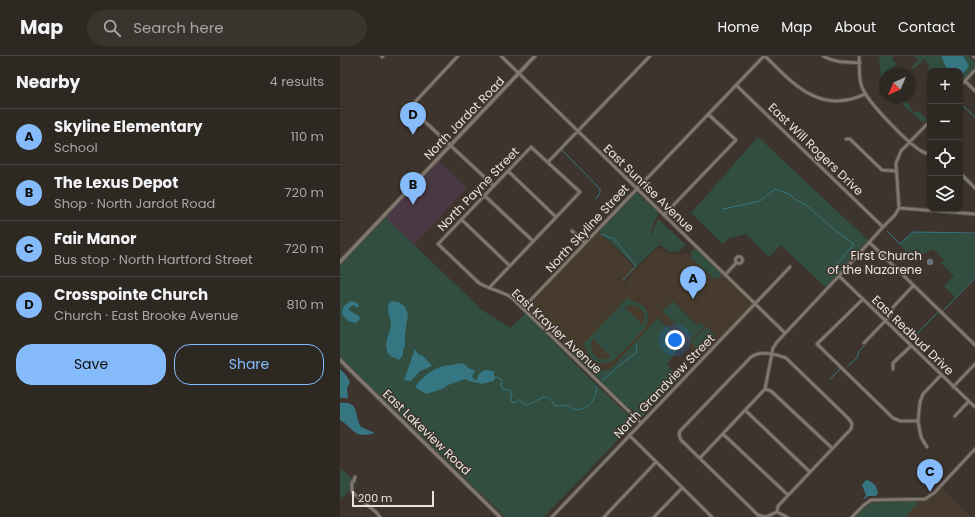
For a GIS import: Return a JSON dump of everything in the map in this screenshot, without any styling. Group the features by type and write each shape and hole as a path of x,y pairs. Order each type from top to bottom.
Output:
{"street":[{"path":"458,56 413,105 413,108 421,118 494,186"},
{"name":"East Sunrise Avenue","path":"501,56 785,333"},
{"name":"North Jardot Road","path":"340,262 535,56"},
{"path":"489,288 580,192 548,162 650,56"},
{"path":"765,56 793,83 808,94 818,98 838,102 853,100 865,94"},
{"name":"North Skyline Street","path":"523,308 765,56"},
{"path":"823,56 830,60 840,62 860,63"},
{"path":"859,56 861,86 873,106 910,142 922,152 927,153"},
{"path":"975,70 965,81 975,91"},
{"name":"East Will Rogers Drive","path":"736,85 882,227"},
{"path":"664,215 736,140 708,114"},
{"path":"700,458 765,389 773,348 785,333 839,276 882,227 895,215 899,208 896,171 898,156 927,124"},
{"path":"846,139 850,139 882,170 896,171"},
{"name":"North Payne Street","path":"438,244 531,147 548,162"},
{"path":"508,171 556,217"},
{"path":"963,176 975,188"},
{"path":"485,196 533,241"},
{"path":"899,208 975,214"},
{"path":"462,220 510,266"},
{"path":"572,231 585,243"},
{"path":"869,242 975,345"},
{"name":"East Krayler Avenue","path":"438,244 479,283 505,293 523,308 640,423"},
{"path":"725,275 736,263"},
{"name":"North Grandview Street","path":"552,517 790,267"},
{"name":"East Redbud Drive","path":"839,276 975,407"},
{"path":"864,343 890,317 894,306 913,286"},
{"path":"863,299 817,344 893,418 900,421 918,421"},
{"path":"893,369 893,363 911,346"},
{"path":"760,353 786,358 849,418 852,424 851,429 778,506 777,512 766,517 758,515 681,440 679,435 680,431 751,357 760,353"},
{"name":"East Lakeview Road","path":"340,360 500,517"},
{"path":"953,387 975,364"},
{"path":"927,447 921,437 918,421 921,398 941,375"},
{"path":"765,389 771,391 832,448"},
{"path":"955,416 969,401"},
{"path":"745,410 810,472"},
{"path":"723,434 788,495"},
{"path":"629,435 707,514 712,517"},
{"path":"852,517 871,500 925,498 930,496 975,449"},
{"path":"604,517 656,462"},
{"path":"355,477 354,481 352,482 352,492 378,513 380,517"},
{"path":"654,517 682,488"},
{"path":"777,512 787,517"}],"shaded area":[{"path":"438,160 467,188 414,245 385,217"},
{"path":"598,232 636,269 622,284 658,318 609,370 601,370 576,351 573,354 526,308"},
{"path":"659,247 667,255 691,254 694,248 752,305 701,358 624,284"},
{"path":"941,487 972,517 854,517 865,505 874,502 932,498 935,497 933,496 934,493"}],"green space":[{"path":"879,56 894,56 892,59 896,64 893,68 880,68"},
{"path":"914,56 969,56 975,62 975,69 963,82 963,68 928,68 929,64 922,59 922,62 917,65 916,68 911,68 918,60"},
{"path":"902,104 909,104 914,113 919,111 927,120 923,123"},
{"path":"758,137 869,241 826,288 781,245 769,257 746,234 728,238 723,244 691,213"},
{"path":"636,192 659,213 652,228 653,237 653,230 658,219 671,231 659,243 656,241 659,245 636,267 599,231"},
{"path":"385,217 482,310 510,328 526,313 571,360 635,422 544,517 505,517 340,358 340,265"},
{"path":"671,231 686,245 679,251 670,252 659,244"},
{"path":"912,232 975,234 975,277 955,297 944,286 954,276 941,263 944,260 933,249 923,254 917,250 911,256 899,244"},
{"path":"696,249 722,274 720,278 710,279 712,277 694,260 691,260 691,251"},
{"path":"628,297 631,300 630,301 644,306 648,314 645,328 614,360 604,363 596,362 589,356 586,346 585,347 583,344","holes":["630,305 637,307 644,314 642,324 624,307","593,339 611,357 602,359 595,356 591,349"]},
{"path":"673,301 697,326 700,323 705,327 691,340 662,311"},
{"path":"658,318 683,342 667,365 679,379 642,417 627,406 573,354 576,351 601,370 609,370"},
{"path":"707,327 716,336 700,352 691,342"},
{"path":"340,468 357,483 340,500"},
{"path":"917,501 918,506 915,506 905,517 855,517 871,503"}],"water":[{"path":"941,56 963,56 969,66 963,73 963,68 947,68"},
{"path":"350,301 356,302 359,306 358,308 353,305 348,309 359,316 360,319 356,323 348,321 342,314 343,307"},
{"path":"391,301 399,302 405,307 408,314 405,345 403,355 399,360 390,356 386,346 391,325 388,307"},
{"path":"415,349 418,354 423,356 432,366 420,371 411,381 404,380"},
{"path":"458,363 464,364 475,371 472,376 474,380 477,380 479,374 485,370 494,372 494,376 496,377 493,381 481,384 465,379 426,394 415,387 420,380 435,369"},
{"path":"340,369 350,382 347,388 348,398 340,398"},
{"path":"340,403 351,404 354,407 361,427 375,433 368,435 358,434 340,420"},
{"path":"866,480 875,485 878,494 875,496 868,496 863,500 866,495 862,485"}],"waterway":[{"path":"961,104 975,117"},
{"path":"562,150 600,189 600,193 596,199"},
{"path":"723,209 760,201 775,189 789,194 796,200 806,205 837,232 854,244 837,264 830,269 831,273"},
{"path":"887,231 900,244 913,232 975,233"},
{"path":"600,234 614,239 636,266 623,280"},
{"path":"943,311 975,278"},
{"path":"910,341 938,312"},
{"path":"602,381 636,353 637,344"},
{"path":"847,367 857,358 859,351 864,346"},
{"path":"830,379 841,368"},
{"path":"496,377 502,380 501,386 503,389 511,391 511,401 515,403 520,399 525,405 546,397 552,401 555,406 567,406 572,409 584,408 593,400 597,387"}],"place":[{"name":"Crosspointe Church","path":"413,135"},
{"name":"The Lexus Depot","path":"413,205"},
{"name":"First Church of the Nazarene","path":"930,262"},
{"name":"Skyline Elementary","path":"693,299"},
{"name":"Fair Manor","path":"930,492"}]}
